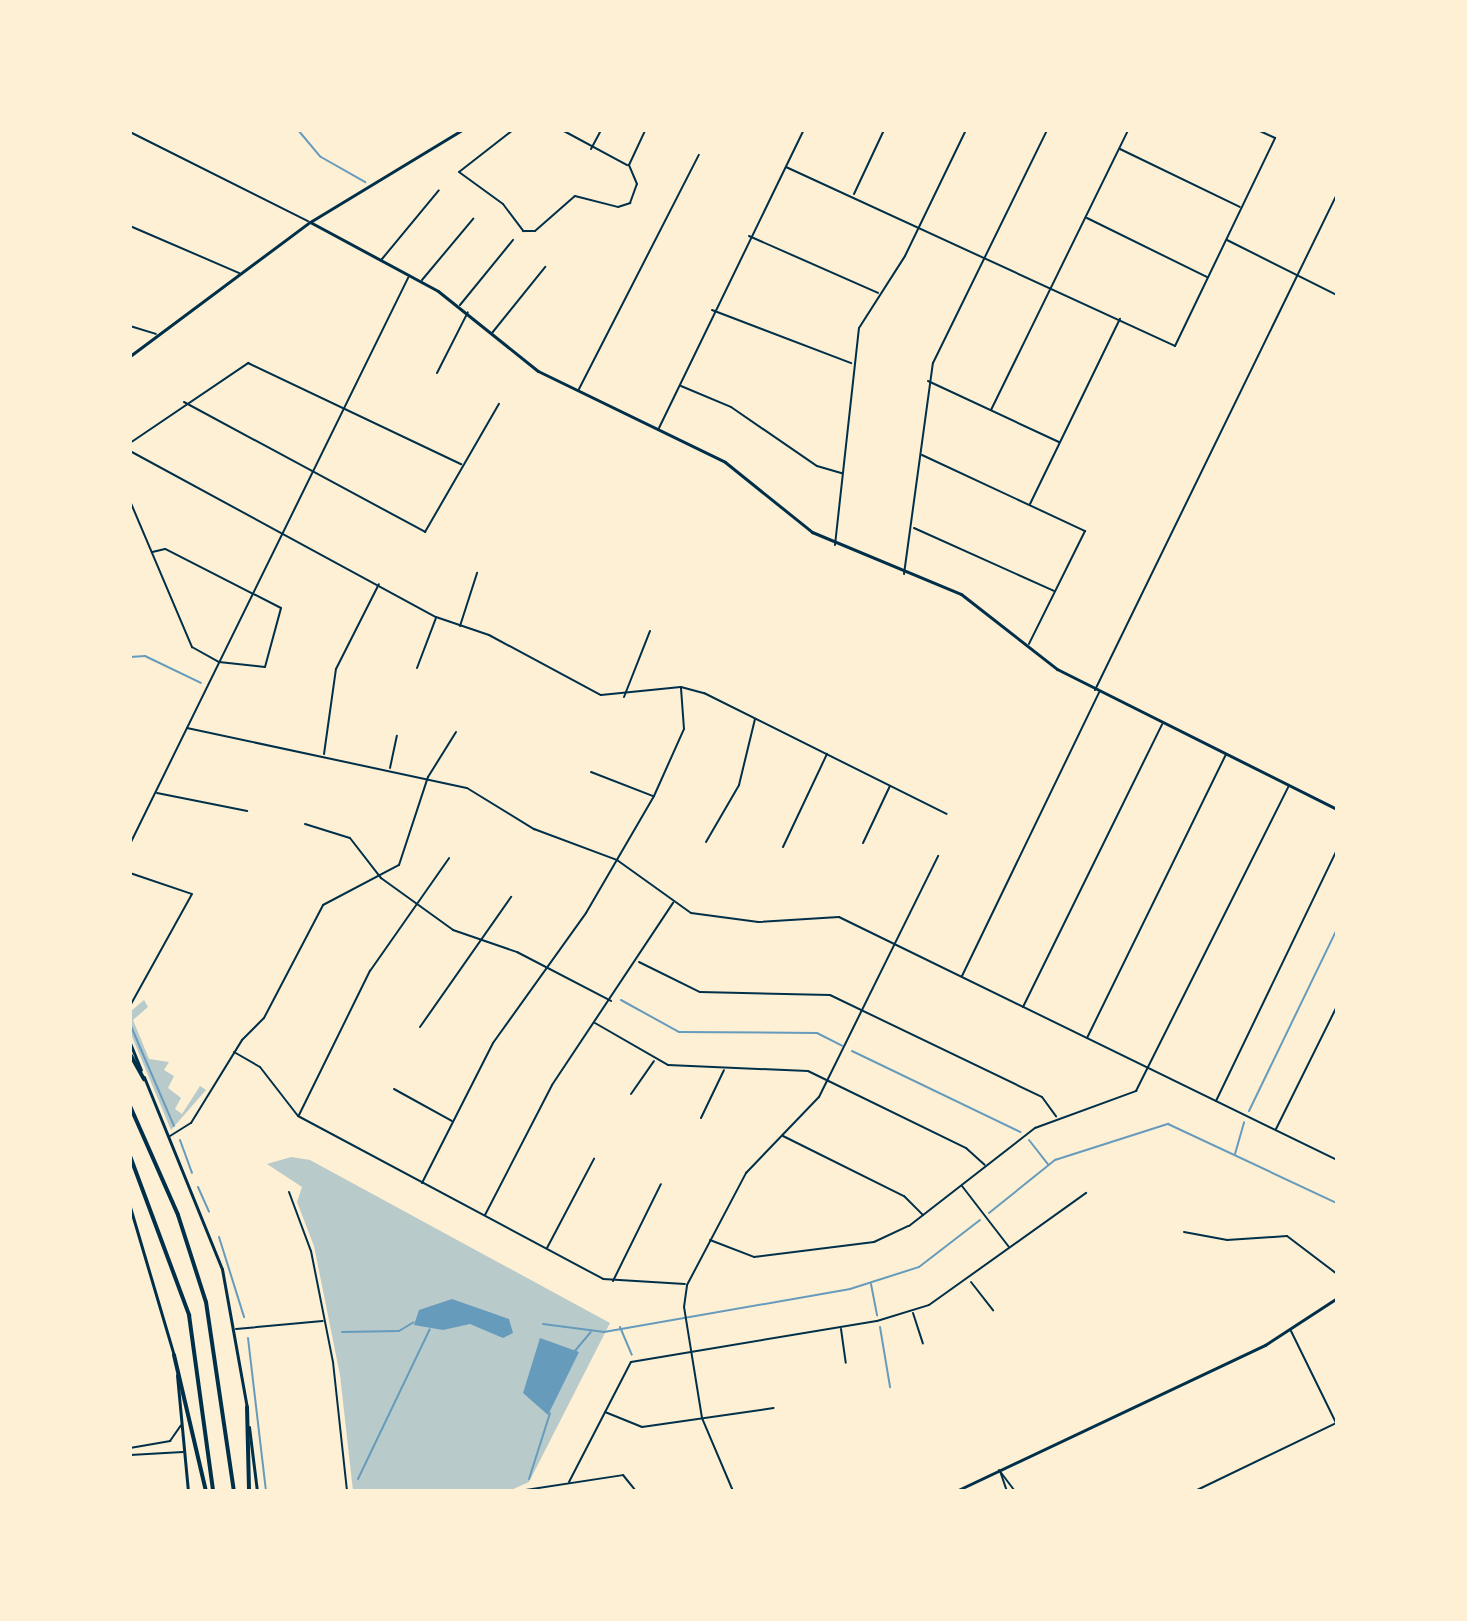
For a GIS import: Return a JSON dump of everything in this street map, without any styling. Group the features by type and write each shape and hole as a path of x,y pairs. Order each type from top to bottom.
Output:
{"highway":[{"path":"130,1054 144,1079"},
{"path":"130,1106 178,1215 206,1302 234,1491"},
{"path":"130,1156 189,1315 213,1491"},
{"path":"174,1355 206,1491"},
{"path":"247,1407 249,1491"}],"street":[{"path":"130,356 310,222 462,130"},
{"path":"513,130 459,172 503,204 523,231 535,231 575,196 618,207 630,203 637,184 629,165 591,150 562,130"},
{"path":"591,150 601,130"},
{"path":"629,165 645,130"},
{"path":"659,429 711,310 804,130"},
{"path":"852,196 884,130"},
{"path":"835,545 859,328 919,226 966,130"},
{"path":"904,574 914,528 928,381 1047,130"},
{"path":"991,410 1128,130"},
{"path":"786,167 986,254 1175,346 1275,138 1258,130"},
{"path":"130,132 421,281 460,305 491,334 578,392 725,462 835,545 961,594 1028,646 1097,691 1337,809"},
{"path":"1118,148 1241,208"},
{"path":"578,392 699,155"},
{"path":"382,260 439,190"},
{"path":"961,977 1337,194"},
{"path":"1332,205 1337,208"},
{"path":"1085,217 1208,278"},
{"path":"421,281 473,219"},
{"path":"130,226 240,274"},
{"path":"748,235 878,293"},
{"path":"460,305 513,240"},
{"path":"1226,240 1337,295"},
{"path":"491,334 545,267"},
{"path":"130,844 409,275"},
{"path":"711,310 853,363"},
{"path":"437,373 468,312"},
{"path":"1030,505 1120,319"},
{"path":"130,326 158,335"},
{"path":"130,443 184,402 248,363 462,464"},
{"path":"928,381 1060,443"},
{"path":"680,385 731,407 817,466 842,473"},
{"path":"184,402 425,532 499,404"},
{"path":"130,451 436,617 601,695 624,698 681,687 755,718 947,814"},
{"path":"921,455 1085,531 1028,646"},
{"path":"130,501 188,641 219,662 265,667 285,613 253,592 165,549 152,552"},
{"path":"914,528 1055,592"},
{"path":"459,627 477,573"},
{"path":"324,755 336,669 379,584"},
{"path":"417,668 436,617"},
{"path":"624,698 650,631"},
{"path":"422,1183 493,1043 547,968 654,796 684,729 681,687"},
{"path":"706,842 739,785 755,718"},
{"path":"1023,1008 1162,724"},
{"path":"187,728 428,777 467,788 534,829 617,860 673,903 758,922 839,917 1337,1160"},
{"path":"169,1136 191,1123 234,1052 264,1018 323,905 347,888 381,878 406,852 428,777 456,732"},
{"path":"389,769 397,736"},
{"path":"783,847 827,753"},
{"path":"1087,1039 1226,754"},
{"path":"591,772 654,796"},
{"path":"863,843 890,785"},
{"path":"710,1240 742,1255 800,1255 874,1242 923,1215 985,1166 1057,1118 1130,1095 1150,1070 1289,785"},
{"path":"155,792 247,811"},
{"path":"305,824 350,838 381,878 420,907 611,1001"},
{"path":"1215,1102 1337,850"},
{"path":"733,1491 702,1418 685,1317 687,1285 746,1173 782,1136 829,1079 863,1010 890,944 938,856"},
{"path":"298,1116 370,971 420,907 449,858"},
{"path":"130,873 187,889 192,904 130,1006"},
{"path":"420,1027 484,941 511,897"},
{"path":"484,1216 552,1085 639,962 673,903"},
{"path":"639,962 687,990 808,992 863,1010 1042,1097 1057,1118"},
{"path":"1275,1130 1337,1006"},
{"path":"595,1023 655,1060 724,1068 793,1068 829,1079 966,1148 985,1166"},
{"path":"130,1043 222,1269 236,1329 257,1491"},
{"path":"234,1052 260,1067 298,1116 547,1249 612,1282 664,1278 687,1285"},
{"path":"631,1094 655,1060"},
{"path":"701,1118 721,1088 724,1068"},
{"path":"394,1089 453,1121"},
{"path":"782,1136 904,1196 923,1215"},
{"path":"547,1249 594,1159"},
{"path":"612,1282 661,1184"},
{"path":"961,1185 1010,1249"},
{"path":"289,1192 324,1321 347,1491"},
{"path":"569,1482 631,1362 841,1328 912,1311 970,1280 1086,1193"},
{"path":"130,1207 174,1355 188,1458 188,1491"},
{"path":"1184,1232 1227,1240 1287,1236 1337,1274"},
{"path":"970,1280 993,1310"},
{"path":"956,1491 1291,1331 1337,1298"},
{"path":"912,1311 923,1343"},
{"path":"236,1329 324,1321"},
{"path":"841,1328 846,1363"},
{"path":"1195,1491 1337,1424 1291,1331"},
{"path":"604,1411 642,1427 774,1408"},
{"path":"130,1448 170,1441 183,1420"},
{"path":"130,1455 172,1447 188,1458"},
{"path":"999,1470 1007,1491"},
{"path":"999,1470 1015,1491"},
{"path":"519,1491 623,1475 636,1491"}],"shaded area":[{"path":"144,1000 148,1007 133,1020 149,1059 169,1062 164,1070 174,1076 168,1088 181,1098 175,1109 182,1114 200,1086 206,1090 171,1130 130,1032 130,1012"},
{"path":"291,1157 310,1160 610,1323 529,1482 509,1491 353,1491 340,1375 314,1246 297,1202 302,1187 267,1164"}],"water":[{"path":"452,1299 509,1319 513,1333 503,1338 470,1324 443,1330 414,1325 419,1310"},
{"path":"540,1338 579,1352 548,1415 523,1393"}],"waterway":[{"path":"298,130 321,157 365,182"},
{"path":"1337,487 1337,561"},
{"path":"130,657 145,656 201,683"},
{"path":"1249,1111 1337,929"},
{"path":"621,1000 679,1032 817,1033 842,1046"},
{"path":"130,1024 174,1126"},
{"path":"852,1051 1020,1132"},
{"path":"1235,1154 1244,1122"},
{"path":"989,1213 1055,1160 1168,1124 1337,1203"},
{"path":"180,1140 192,1173"},
{"path":"1029,1140 1048,1164"},
{"path":"198,1187 209,1212"},
{"path":"543,1324 604,1332 850,1289 919,1267 980,1220"},
{"path":"219,1237 244,1317"},
{"path":"871,1284 877,1315"},
{"path":"342,1332 399,1331 414,1322"},
{"path":"620,1327 632,1355"},
{"path":"880,1327 890,1387"},
{"path":"358,1479 430,1329"},
{"path":"574,1352 591,1332"},
{"path":"248,1338 266,1491"},
{"path":"529,1479 550,1413"}]}
